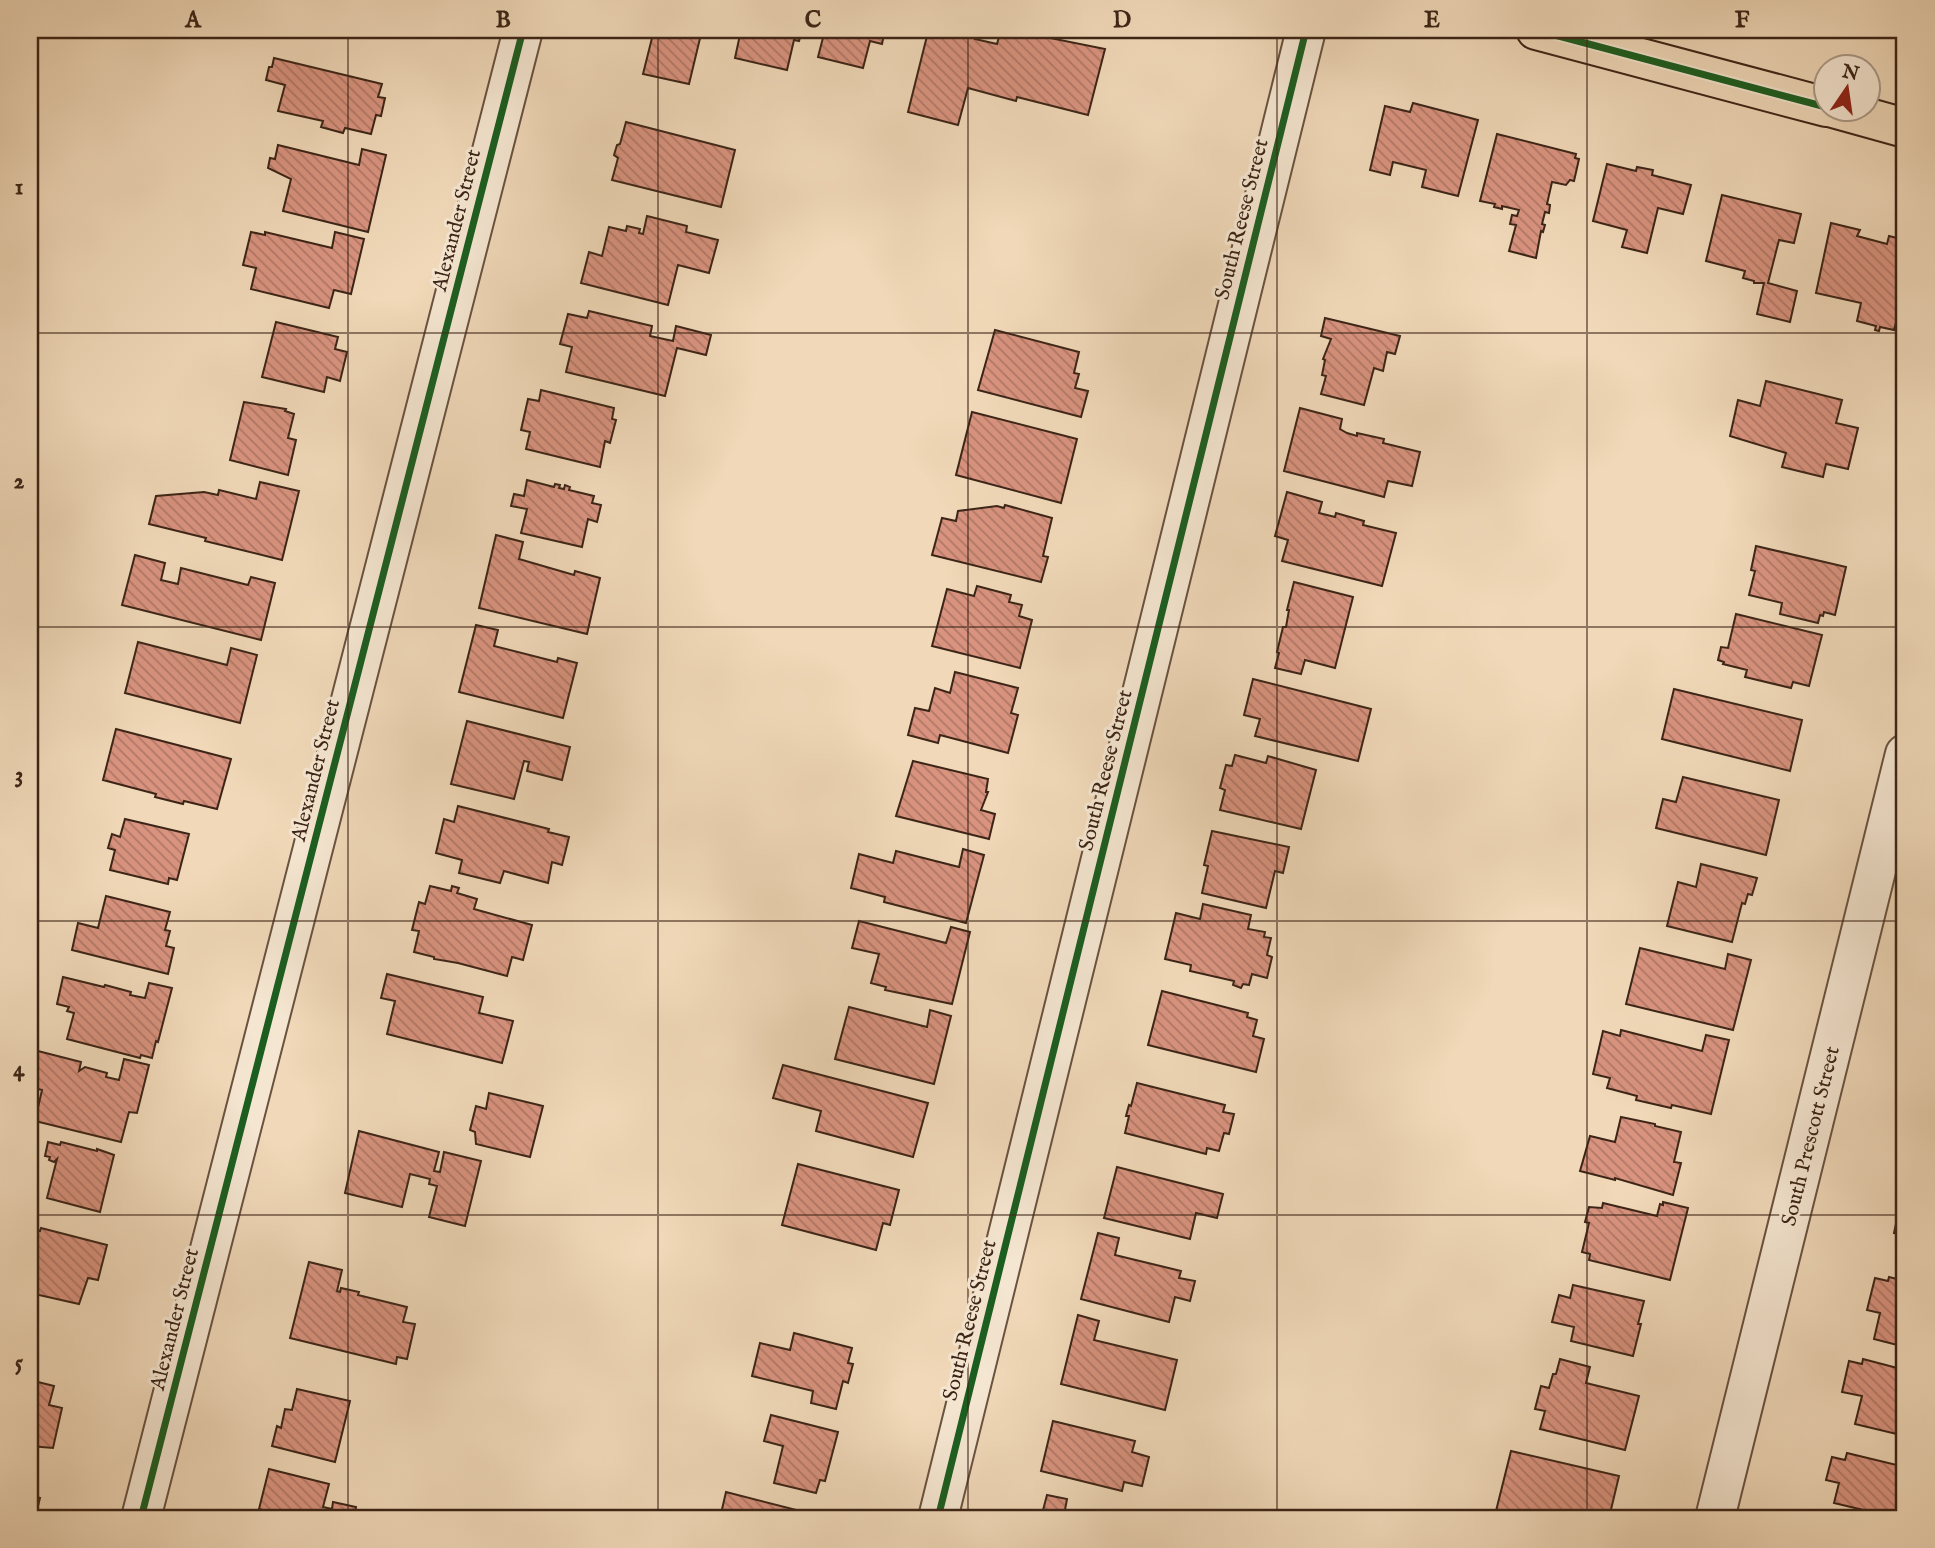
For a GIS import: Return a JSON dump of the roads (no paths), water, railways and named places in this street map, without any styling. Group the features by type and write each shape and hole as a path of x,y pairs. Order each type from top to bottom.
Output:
{"main road":[{"path":"1536,30 1812,103"},
{"path":"1882,122 1905,128"}],"street":[{"name":"Alexander Street","path":"141,1518 523,30"},
{"name":"South Reese Street","path":"938,1518 1306,30"},
{"name":"South Prescott Street","path":"1715,1518 1905,754"}]}
